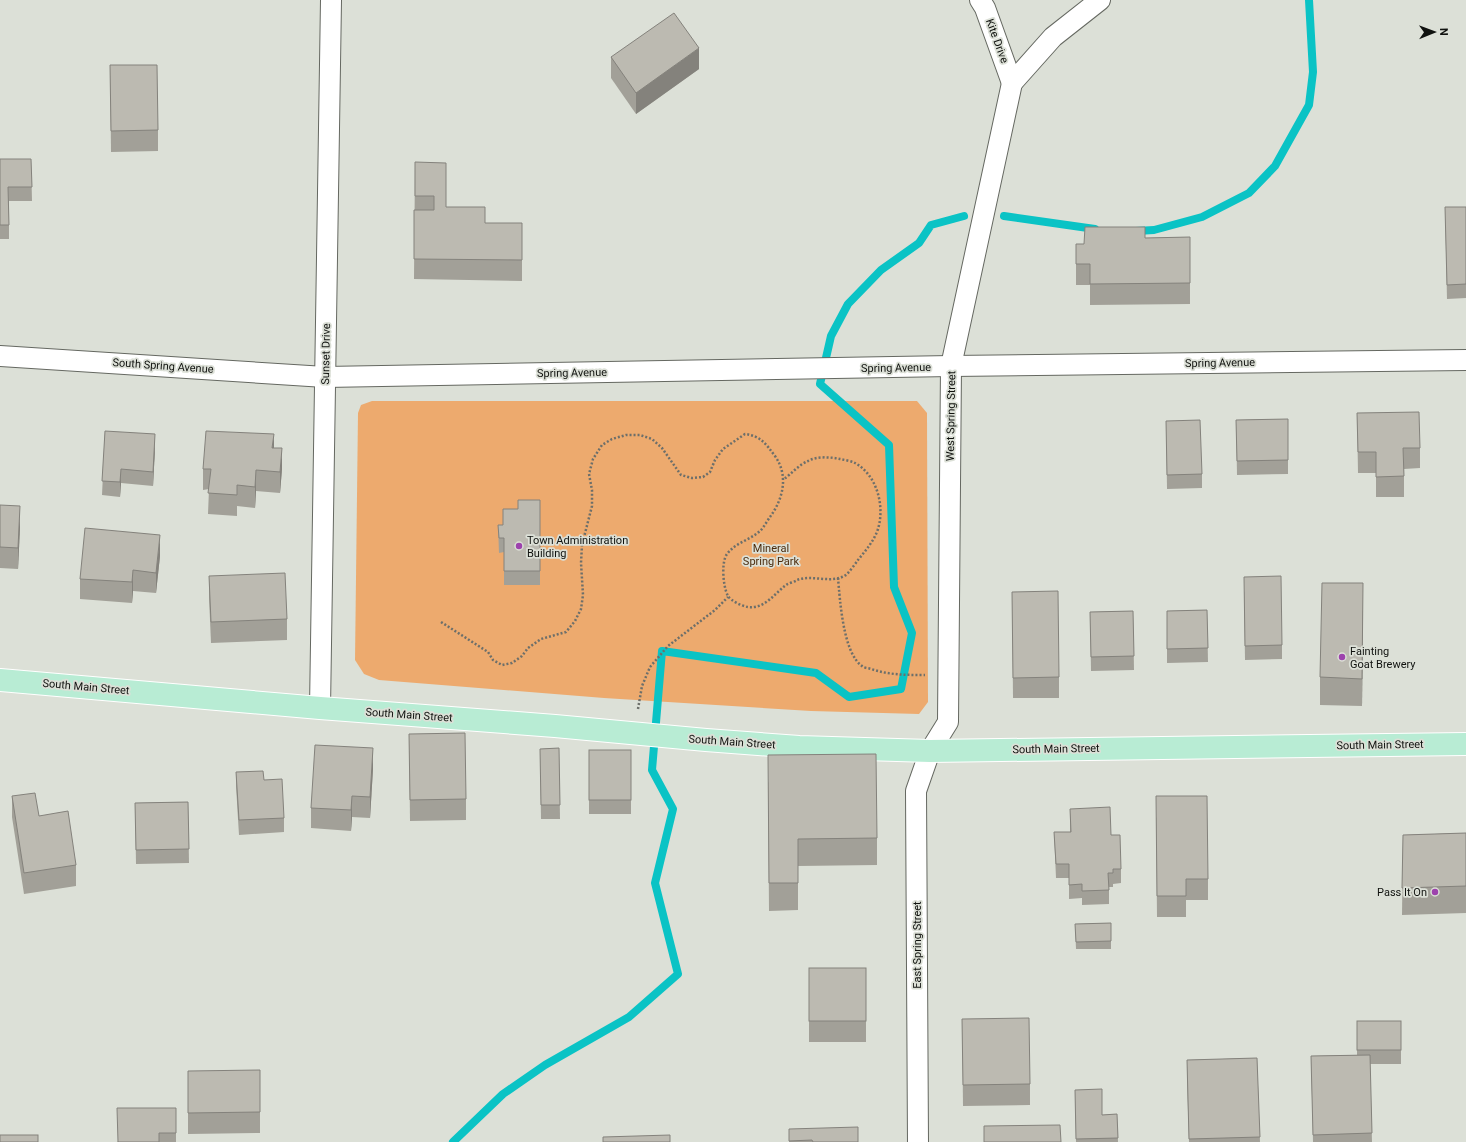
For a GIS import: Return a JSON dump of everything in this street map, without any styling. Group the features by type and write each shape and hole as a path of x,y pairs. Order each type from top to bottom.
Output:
{"main road":[{"name":"South Main Street","path":"0,680 799,747 930,751 1466,744"}],"street":[{"name":"Sunset Drive","path":"320,708 331,0"},
{"name":"Kite Drive","path":"980,0 985,8 1012,83"},
{"path":"1012,83 1054,37 1100,0"},
{"name":"West Spring Street","path":"930,751 948,722 951,366 1012,83"},
{"name":"South Spring Avenue","path":"0,356 325,377"},
{"name":"Spring Avenue","path":"325,377 951,366 1466,360"},
{"name":"East Spring Street","path":"918,1142 916,791 930,751"}],"path":[{"path":"441,622 488,652 493,660 502,665 512,663 522,656 528,648 541,639 566,632 575,621 581,609 583,595 581,563 582,546 592,506 592,490 589,474 593,459 602,445 612,439 626,435 640,435 652,439 662,448 681,475 692,478 703,477 710,472 715,460 723,449 737,438 745,434 755,435 765,443 779,462 784,479 782,496 776,509 761,530 736,544 726,556 724,585 728,597 736,603 749,607 764,604 787,584 802,579 838,578 847,574 865,551 878,529 880,501 874,484 866,472 854,462 837,458 820,458 807,461 784,479"},
{"path":"838,578 840,606 844,630 852,655 862,666 893,675 949,675"},
{"path":"636,734 642,686 650,667 668,646 715,610 728,597"}],"green space":[{"name":"Mineral Spring Park","path":"372,401 917,401 927,413 928,702 919,714 811,711 604,698 379,680 364,674 355,660 358,413 361,405"}],"building":[{"path":"674,13 699,48 636,93 611,57"},
{"path":"110,65 157,65 158,130 111,131"},
{"path":"0,159 31,159 32,187 8,187 9,225 0,225"},
{"path":"415,162 446,163 446,207 485,207 485,223 522,223 522,260 414,259 414,210 434,210 434,196 415,196"},
{"path":"1445,207 1466,207 1466,284 1447,285"},
{"path":"1085,227 1145,227 1145,238 1190,237 1190,283 1090,284 1090,264 1076,264 1076,244 1084,244"},
{"path":"1419,412 1420,448 1403,448 1404,476 1376,477 1376,452 1358,452 1357,413"},
{"path":"1288,419 1288,460 1237,461 1236,420"},
{"path":"1200,420 1202,474 1167,475 1166,421"},
{"path":"105,431 155,434 153,472 121,469 120,482 102,481"},
{"path":"206,431 274,434 272,448 282,448 280,472 256,470 255,487 237,485 237,495 208,493 211,469 203,469"},
{"name":"Town Administration Building","path":"518,500 540,500 540,571 504,571 504,538 499,538 498,525 503,525 503,509 518,509"},
{"path":"0,505 20,506 18,548 0,547"},
{"path":"85,528 160,535 156,573 133,570 132,582 80,579"},
{"path":"285,573 287,619 211,622 209,576"},
{"path":"1281,576 1282,645 1245,646 1244,577"},
{"name":"Fainting Goat Brewery","path":"1322,583 1363,583 1362,679 1320,677"},
{"path":"1058,591 1059,677 1013,678 1012,592"},
{"path":"1207,610 1208,648 1167,649 1167,611"},
{"path":"1133,611 1134,656 1091,657 1090,612"},
{"path":"465,733 466,799 410,800 409,734"},
{"path":"315,745 373,748 370,797 352,796 351,810 311,808"},
{"path":"559,748 560,805 541,805 540,749"},
{"path":"589,750 631,750 631,800 589,800"},
{"path":"876,754 877,838 798,839 798,883 769,883 768,755"},
{"path":"263,771 264,780 282,779 284,818 239,820 236,772"},
{"path":"35,793 39,816 68,811 76,865 24,873 12,796"},
{"path":"1156,796 1207,796 1208,879 1186,879 1186,896 1157,896"},
{"path":"188,802 189,849 136,850 135,803"},
{"path":"1110,807 1111,835 1120,835 1121,869 1113,869 1113,873 1108,873 1109,890 1082,891 1082,884 1069,885 1069,864 1056,864 1054,832 1071,832 1070,809"},
{"path":"1466,833 1466,886 1402,888 1403,835"},
{"path":"1111,923 1111,941 1076,942 1075,924"},
{"path":"809,968 866,968 866,1021 809,1021"},
{"path":"1029,1018 1030,1084 963,1085 962,1019"},
{"path":"1357,1021 1401,1021 1401,1050 1357,1050"},
{"path":"1370,1055 1372,1133 1313,1135 1311,1056"},
{"path":"1257,1058 1260,1137 1189,1139 1187,1060"},
{"path":"260,1070 260,1112 188,1113 188,1071"},
{"path":"1102,1089 1102,1115 1117,1114 1118,1138 1076,1139 1075,1090"},
{"path":"117,1108 176,1108 176,1133 159,1133 159,1142 118,1142"},
{"path":"1060,1125 1061,1142 984,1142 984,1126"},
{"path":"858,1127 858,1142 813,1142 812,1140 789,1141 789,1129"},
{"path":"0,1135 38,1135 38,1142 0,1142"},
{"path":"670,1135 670,1142 603,1142 603,1137"}],"waterway":[{"path":"1136,231 1154,230 1202,217 1249,193 1275,166 1309,105 1313,72 1309,0"},
{"path":"453,1142 503,1094 545,1065 629,1017 678,974 655,883 673,809 652,770 662,651 816,673 849,697 901,689 912,633 894,587 889,445 820,384 831,336 848,304 881,270 919,243 931,225 964,216"},
{"path":"1004,216 1095,229"}],"place":[{"name":"Town Administration Building","path":"519,546"},
{"name":"Fainting Goat Brewery","path":"1342,657"},
{"name":"Pass It On","path":"1435,892"}]}
